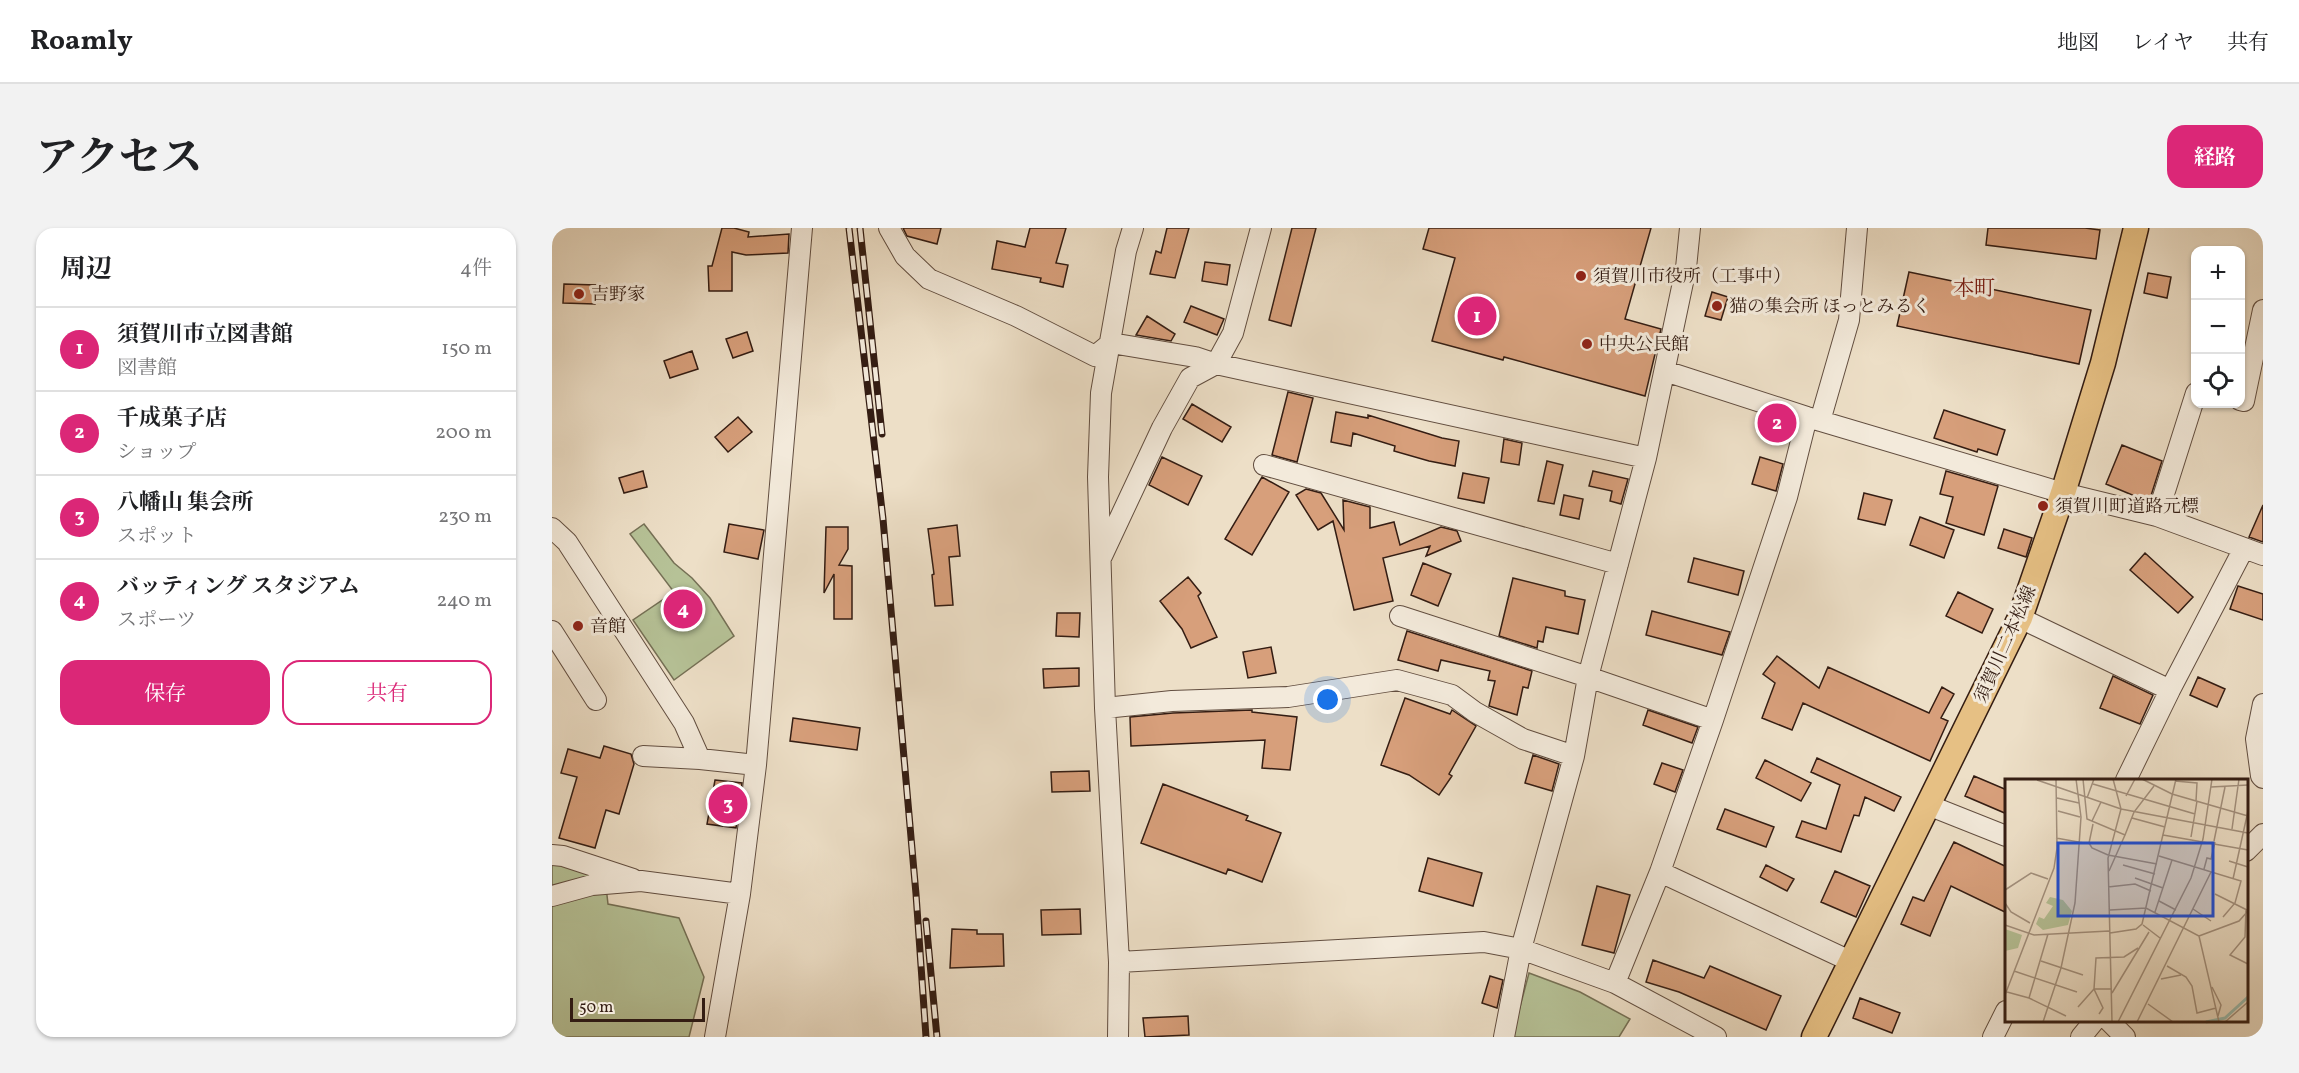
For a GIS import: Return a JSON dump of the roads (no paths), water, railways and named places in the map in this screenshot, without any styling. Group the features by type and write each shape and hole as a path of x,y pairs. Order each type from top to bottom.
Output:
{"main road":[{"name":"須賀川二本松線","path":"1814,1037 2020,618 2063,494 2103,363 2136,228"}],"street":[{"path":"715,1037 741,894 756,765 802,228"},
{"path":"890,228 905,256 929,279 1016,316 1095,356 1111,343 1194,357 1646,458"},
{"path":"1118,1037 1119,962 1106,708 1098,477 1101,393 1126,251 1133,228"},
{"path":"1100,560 1162,428 1190,378 1216,363 1233,333 1261,228"},
{"path":"1504,1037 1521,949 1574,756 1588,676 1646,458 1686,267 1690,228"},
{"path":"1616,983 1660,872 1813,419 1849,320 1857,228"},
{"path":"2245,396 2263,310"},
{"path":"1665,371 1813,419 2063,494 2157,516 2263,555"},
{"path":"2157,516 2191,408"},
{"path":"1264,465 1618,564"},
{"path":"552,528 567,542 678,713 700,759"},
{"path":"2126,779 2244,548"},
{"path":"1400,616 1588,676 1713,720"},
{"path":"2020,618 2170,690"},
{"path":"552,631 596,700"},
{"path":"1106,708 1172,701 1288,697 1397,680 1452,695 1475,712 1524,739 1574,756"},
{"path":"2263,704 2256,739 2260,776 2263,778"},
{"path":"643,756 756,765"},
{"path":"1928,805 2005,836"},
{"path":"2248,850 2263,834"},
{"path":"552,855 563,856 641,881 741,894"},
{"path":"1660,872 1850,961"},
{"path":"552,896 592,885 641,881"},
{"path":"1119,962 1484,942 1521,949 1616,983 1716,1037"},
{"path":"1994,1037 2005,1015"},
{"path":"2080,1037 2093,1022"},
{"path":"2110,1022 2125,1037"}],"railway":[{"path":"849,228 883,519 916,894 926,1037"},
{"path":"860,228 882,434"},
{"path":"926,921 937,1037"}],"place":[{"name":"須賀川市役所（工事中）","path":"1581,276"},
{"name":"吉野家","path":"579,294"},
{"name":"猫の集会所 ほっとみるく","path":"1717,306"},
{"name":"須賀川市立図書館","path":"1477,316"},
{"name":"中央公民館","path":"1587,344"},
{"name":"千成菓子店","path":"1777,423"},
{"name":"須賀川町道路元標","path":"2043,506"},
{"name":"バッティング スタジアム","path":"683,609"},
{"name":"音館","path":"578,626"},
{"name":"八幡山 集会所","path":"728,804"}],"district":[{"name":"本町","path":"1974,288"}]}
